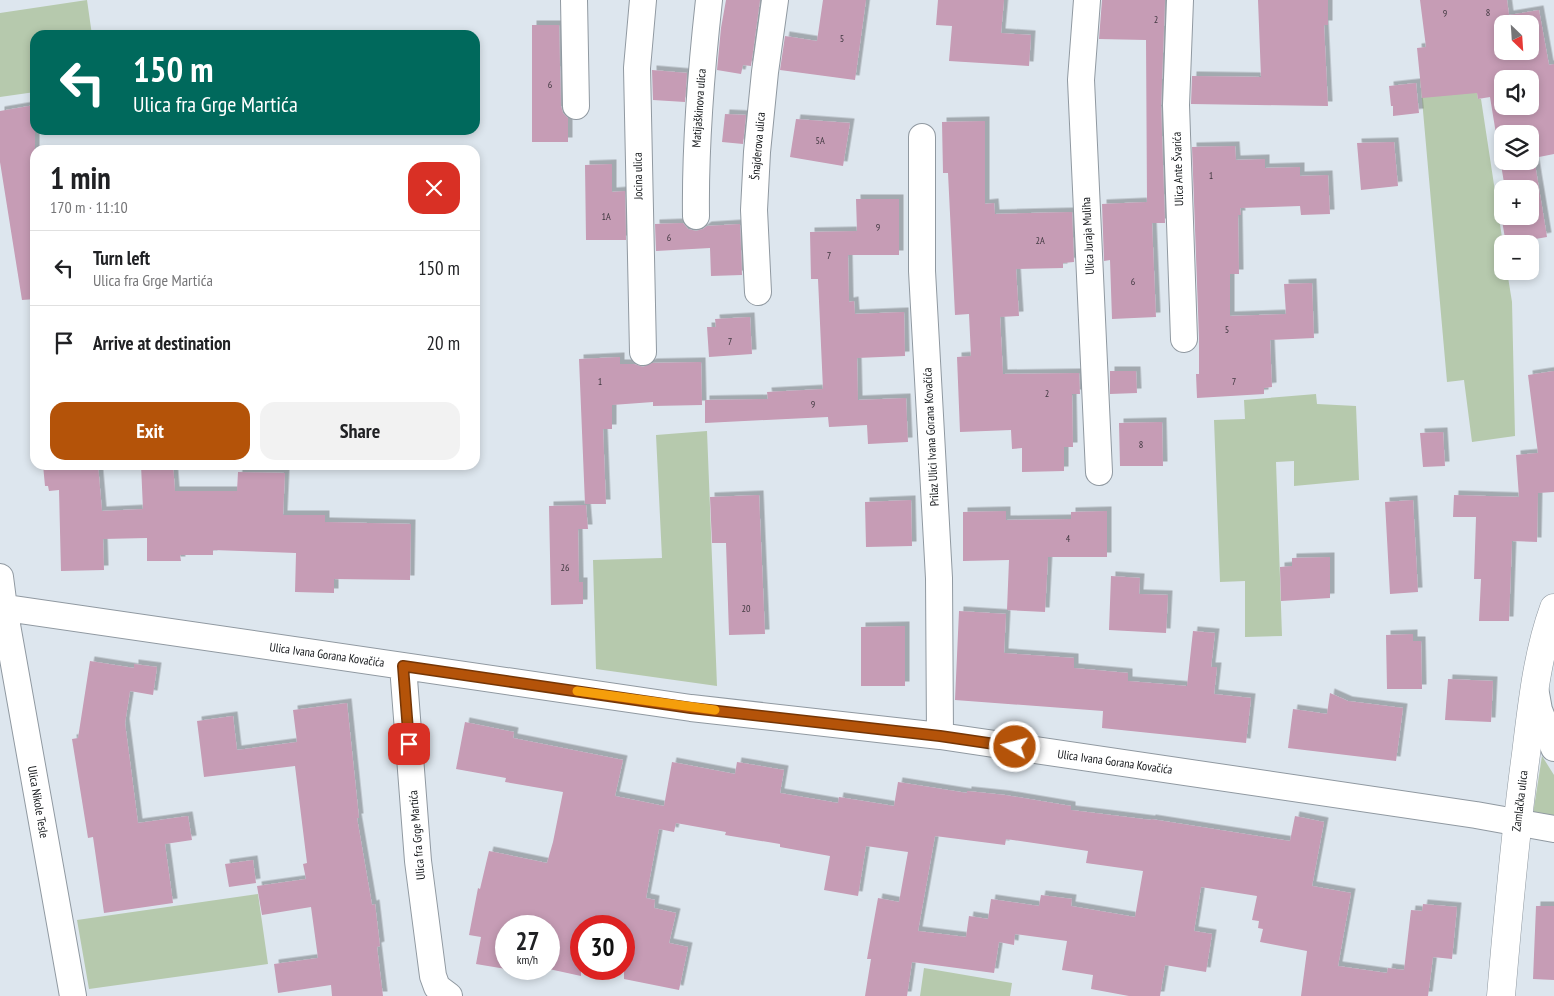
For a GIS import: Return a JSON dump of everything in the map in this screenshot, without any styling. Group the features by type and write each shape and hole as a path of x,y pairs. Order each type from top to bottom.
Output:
{"street":[{"path":"574,0 576,106"},
{"name":"Jocina ulica","path":"643,0 637,68 643,352"},
{"name":"Matijaškinova ulica","path":"696,216 695,167 701,75 709,0"},
{"name":"Šnajderova ulica","path":"758,292 754,210 757,152 775,0"},
{"name":"Ulica Juraja Muliha","path":"1087,0 1082,80 1099,472"},
{"name":"Ulica Ante Švarića","path":"1180,0 1176,105 1184,339"},
{"name":"Prilaz Ulici Ivana Gorana Kovačića","path":"922,137 922,271 939,578 940,736"},
{"name":"Ulica Nikole Tesle","path":"0,577 2,608 73,996"},
{"name":"Ulica Ivana Gorana Kovačića","path":"2,608 691,708 940,736 1554,829"},
{"name":"Zamlačka ulica","path":"1501,996 1517,822 1535,685 1548,624 1554,608"},
{"name":"Ulica fra Grge Martića","path":"403,666 418,861 433,976 438,987 449,996"},
{"path":"1535,685 1539,710 1554,748"}],"green space":[{"path":"87,0 91,30 30,30 30,93 0,97 0,13"},
{"path":"1447,74 1477,93 1478,99 1481,99 1494,185 1494,225 1500,225 1502,235 1494,235 1494,280 1508,280 1512,302 1515,436 1472,442 1464,380 1447,382 1420,77"},
{"path":"1316,394 1317,404 1356,406 1359,480 1294,486 1294,461 1276,462 1282,636 1245,637 1245,581 1220,582 1214,420 1245,419 1244,400"},
{"path":"707,431 717,686 596,669 593,560 662,558 656,435"},
{"path":"1542,756 1554,775 1554,816 1533,814"},
{"path":"258,894 268,964 89,989 77,920"},
{"path":"924,968 1012,983 1010,996 920,996"}],"building":[{"path":"726,0 760,0 751,66 743,65 741,74 717,70"},
{"path":"823,0 866,0 855,80 780,70 785,36 817,41"},
{"path":"938,0 1004,0 1001,33 1031,35 1029,66 949,61 952,26 936,25"},
{"path":"1102,0 1165,0 1161,106 1165,223 1152,223 1156,317 1112,319 1110,260 1104,261 1102,204 1147,202 1146,40 1099,39"},
{"path":"1258,0 1328,0 1328,25 1324,25 1328,106 1191,104 1192,76 1261,77"},
{"path":"1420,0 1507,0 1509,15 1539,10 1549,65 1554,64 1554,154 1539,157 1539,125 1495,125 1490,97 1478,99 1477,93 1422,98 1417,48 1426,47"},
{"path":"532,25 559,25 561,106 563,113 568,118 568,142 532,142"},
{"path":"652,70 687,73 685,102 653,100"},
{"path":"1416,83 1419,113 1393,116 1389,86"},
{"path":"30,106 30,135 35,135 35,145 30,145 30,299 22,300 0,162 0,111"},
{"path":"725,114 746,115 743,144 722,142"},
{"path":"796,119 850,123 843,166 790,157"},
{"path":"985,121 985,204 994,203 995,214 1072,212 1074,262 1063,263 1063,268 1016,269 1019,316 1000,317 1003,374 1079,373 1080,394 1072,394 1073,447 1064,447 1064,471 1022,472 1022,448 1012,449 1011,430 960,432 957,357 971,356 969,314 955,315 948,173 943,173 942,122"},
{"path":"1394,142 1398,186 1361,190 1357,143"},
{"path":"1235,146 1236,160 1265,159 1265,168 1300,167 1300,176 1328,175 1330,214 1301,215 1300,206 1240,208 1241,215 1238,215 1239,274 1230,274 1230,316 1286,314 1284,284 1312,283 1314,338 1270,340 1272,387 1264,388 1264,394 1197,398 1196,374 1199,374 1199,338 1192,147"},
{"path":"612,164 612,192 625,191 626,240 586,240 585,165"},
{"path":"1502,170 1536,170 1538,180 1504,180"},
{"path":"1539,188 1547,237 1539,238 1539,235 1504,235 1503,225 1539,225"},
{"path":"856,199 899,199 899,255 848,255 849,302 854,301 855,314 904,312 905,356 857,358 858,400 906,398 908,442 868,444 867,425 829,427 828,417 705,423 705,400 768,399 767,392 823,389 818,279 811,279 810,232 857,231"},
{"path":"683,223 688,229 696,231 707,226 740,224 742,275 711,276 710,248 656,251 655,224"},
{"path":"750,317 752,354 709,357 707,327 716,327 715,319"},
{"path":"620,357 620,364 634,364 643,367 652,363 701,362 702,405 653,406 653,402 612,405 612,429 603,429 606,504 585,504 579,359"},
{"path":"1110,371 1136,371 1137,393 1110,394"},
{"path":"1554,371 1554,492 1538,493 1537,542 1512,541 1509,621 1479,621 1481,579 1474,579 1476,517 1453,517 1454,495 1519,497 1516,455 1538,453 1528,375"},
{"path":"1162,422 1163,466 1120,466 1119,423"},
{"path":"1443,432 1445,466 1423,467 1420,433"},
{"path":"43,470 98,470 102,511 143,509 141,470 173,470 175,491 237,491 238,472 285,473 283,515 325,515 325,522 411,524 410,580 334,579 334,593 295,592 296,553 213,550 213,555 180,555 181,561 147,561 147,538 103,539 104,570 61,571 59,490 49,491 48,486 45,486"},
{"path":"759,495 765,634 729,635 726,543 712,543 710,497"},
{"path":"911,500 912,546 866,547 865,502"},
{"path":"1413,500 1418,592 1390,594 1385,502"},
{"path":"586,505 588,529 578,529 579,582 583,582 583,604 551,605 549,506"},
{"path":"1006,511 1006,520 1071,519 1071,512 1107,511 1107,557 1048,557 1045,612 1007,610 1009,560 963,561 963,512"},
{"path":"1330,557 1330,598 1281,601 1280,567 1292,566 1292,558"},
{"path":"1111,576 1140,578 1139,594 1168,595 1166,633 1109,630"},
{"path":"959,611 1006,614 1004,653 1074,658 1074,668 1128,673 1128,681 1187,686 1193,631 1215,633 1211,667 1217,667 1214,694 1251,698 1246,743 1102,728 1103,711 955,700"},
{"path":"905,626 905,686 861,686 861,627"},
{"path":"1413,634 1413,641 1421,641 1422,689 1387,689 1386,635"},
{"path":"90,661 134,668 134,664 157,667 153,695 130,691 125,723 138,823 188,816 192,840 165,844 173,903 104,913 93,837 88,838 72,739 78,738"},
{"path":"1448,679 1493,681 1491,722 1445,720"},
{"path":"1330,693 1348,701 1403,708 1396,761 1288,748 1293,709 1327,714"},
{"path":"347,703 359,818 357,818 372,905 375,904 380,946 377,947 383,996 332,996 331,985 278,993 274,964 318,958 311,907 262,915 257,886 306,879 303,864 307,863 295,766 204,777 197,721 233,716 237,750 297,742 293,710"},
{"path":"465,722 514,732 513,738 623,760 615,796 664,806 672,762 735,774 737,762 784,770 780,793 838,803 839,797 894,806 898,782 967,793 967,791 1005,795 1071,806 1071,810 1151,819 1290,841 1295,816 1324,822 1312,886 1351,893 1338,966 1387,973 1388,968 1404,970 1411,910 1422,911 1423,904 1457,907 1452,959 1433,957 1428,996 1301,996 1307,951 1260,942 1263,929 1258,928 1259,921 1252,920 1257,896 1201,887 1194,931 1212,934 1206,972 1165,965 1160,996 1129,996 1091,989 1093,975 1062,970 1067,941 1015,934 1014,945 999,942 994,973 912,962 907,996 865,996 871,959 867,959 878,898 899,902 908,852 866,846 858,896 824,890 830,856 780,847 780,844 725,835 726,832 676,823 674,832 659,829 646,898 655,900 654,908 676,913 669,943 688,947 679,990 629,980 635,980 635,915 570,915 570,974 560,971 560,915 495,915 495,967 476,964 481,937 469,935 478,888 480,889 489,851 547,863 563,792 505,782 506,778 456,769","holes":["935,836 1005,845 1006,839 1088,851 1086,863 1143,871 1135,917 1071,906 1072,899 1041,895 1039,906 991,899 988,919 969,916 966,937 918,931"]},
{"path":"253,860 256,883 229,887 225,864"},
{"path":"1536,906 1554,906 1554,980 1533,979"}],"slow traffic":[{"path":"577,691 715,710"}],"route":[{"path":"409,744 403,666 691,708 940,736 1015,747"}]}
